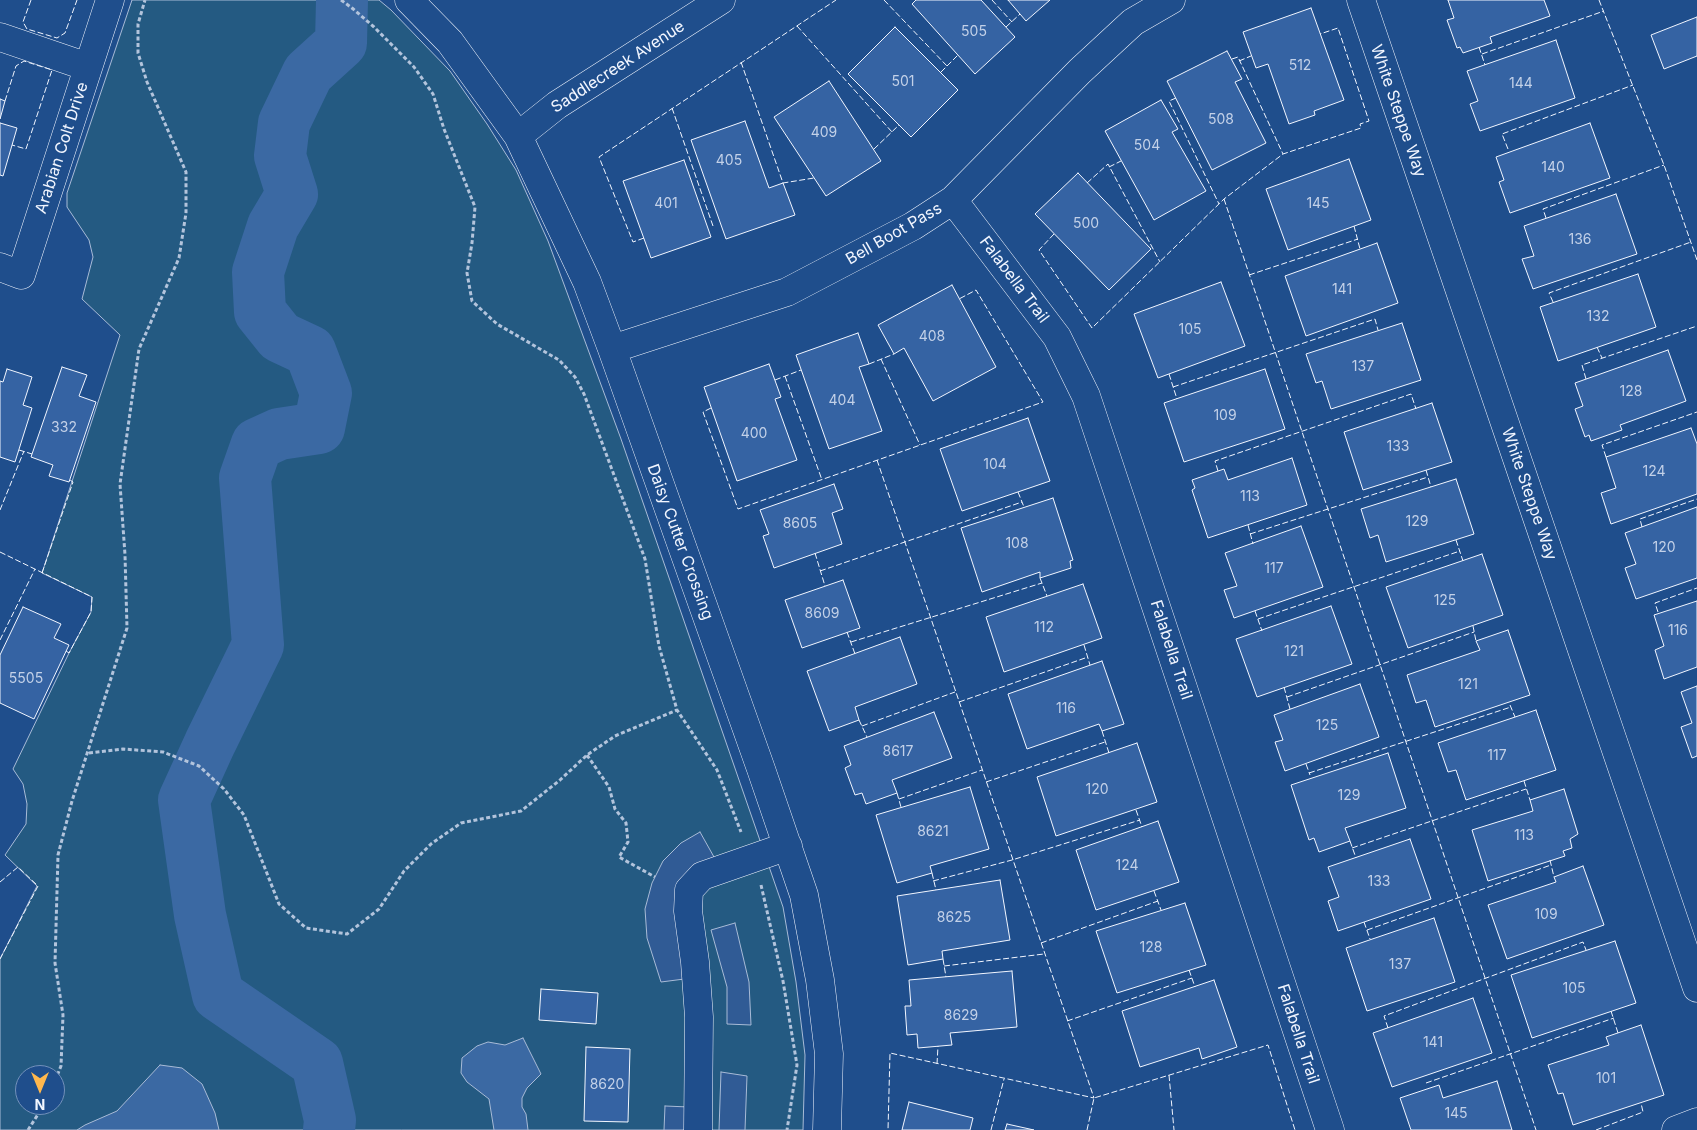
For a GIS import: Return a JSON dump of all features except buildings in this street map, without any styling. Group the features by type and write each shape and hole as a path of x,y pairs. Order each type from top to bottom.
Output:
{"street":[{"name":"Arabian Colt Drive","path":"0,267 21,275 110,0"},
{"name":"Daisy Cutter Crossing","path":"409,0 450,42 518,136 587,282 612,349 804,895 820,980 829,1054 827,1130"},
{"name":"Saddlecreek Avenue","path":"518,136 557,105 721,0"},
{"name":"Bell Boot Pass","path":"612,349 787,292 913,226 953,200 1080,71 1126,28 1171,0"},
{"name":"White Steppe Way","path":"1361,0 1697,988"},
{"path":"0,37 88,67"},
{"name":"Falabella Trail","path":"953,200 1057,337 1086,396 1330,1130"},
{"path":"698,1130 699,1018 695,962 688,911 689,890 702,876 788,846"},
{"path":"1676,1130 1697,1122"}],"path":[{"path":"61,1065 63,1015 55,963 58,855 72,801 89,753 127,628 125,555 120,484 139,349 179,258 186,213 186,172 147,82 138,53 138,24 145,0"},
{"path":"340,0 374,27 414,67 434,94 444,129 475,207 467,273 472,301 497,324 559,360 575,377 584,394 644,559 659,646 677,710 717,770 741,833"},
{"path":"89,753 123,749 163,752 199,766 224,789 244,814 280,904 306,928 347,934 379,909 404,871 431,844 461,823 521,811 560,780 587,755 615,736 677,710"},
{"path":"587,755 609,787 615,809 626,823 628,842 619,857 655,877"},
{"path":"760,884 783,981 797,1065 787,1130"},
{"path":"28,1130 38,1115"}],"shaded area":[{"path":"132,0 379,0 450,71 516,170 548,241 621,439 783,907 796,982 805,1055 803,1130 0,1130 0,959 37,886 5,855 26,824 27,804 23,784 13,769 91,612 92,597 42,573 120,335 82,299 93,257 89,240 67,207 67,193"},
{"path":"700,832 714,857 705,861 692,978 661,982 647,938 645,909 652,883 663,861 681,843"},
{"path":"735,923 749,982 751,1025 727,1024 727,987 711,930"},
{"path":"523,1038 541,1074 527,1088 522,1098 522,1107 526,1114 528,1130 494,1130 489,1099 467,1082 461,1073 462,1058 477,1046 488,1042 505,1045"},
{"path":"160,1065 182,1068 202,1084 215,1113 219,1130 77,1130 117,1111"},
{"path":"721,1072 747,1076 745,1130 719,1130"},
{"path":"665,1106 689,1107 688,1130 664,1130"}],"waterway":[{"path":"329,1130 330,1120 317,1063 218,995 200,915 184,800 258,645 245,478 257,444 279,434 319,428 326,393 310,351 280,337 260,312 258,272 273,226 292,194 280,156 284,123 308,73 341,43 342,0"}],"fence":[{"path":"31,0 23,22 27,29 57,38 65,33 77,0"},
{"path":"644,238 633,242 599,157 836,0"},
{"path":"884,0 947,66"},
{"path":"992,0 1012,22"},
{"path":"1599,0 1664,165 1697,260"},
{"path":"1482,54 1604,11"},
{"path":"1006,27 1020,14"},
{"path":"797,26 892,132"},
{"path":"1054,234 1039,250 1092,328 1224,199 1283,154 1361,128 1360,124 1369,121 1338,28 1320,34"},
{"path":"1479,47 1485,65"},
{"path":"941,72 958,55"},
{"path":"1239,61 1251,56"},
{"path":"1232,59 1238,57 1283,154"},
{"path":"5,101 16,66 24,61 52,70 26,149 12,145"},
{"path":"741,62 783,183 814,178"},
{"path":"1508,149 1502,134 1633,85"},
{"path":"1176,98 1169,101 1219,204"},
{"path":"672,108 713,226"},
{"path":"874,149 899,125"},
{"path":"1109,167 1121,161"},
{"path":"1087,183 1108,164 1160,262"},
{"path":"1546,218 1543,209 1664,165"},
{"path":"1224,199 1536,1130"},
{"path":"1354,226 1360,249"},
{"path":"1249,275 1358,239"},
{"path":"1553,302 1549,293 1691,242"},
{"path":"711,408 703,412 738,509 1043,402 976,290 959,299"},
{"path":"1173,387 1375,319 1378,330"},
{"path":"1586,379 1582,365 1697,326"},
{"path":"1597,347 1602,358"},
{"path":"869,364 894,354"},
{"path":"881,359 920,445"},
{"path":"775,380 801,370"},
{"path":"1169,374 1177,399"},
{"path":"785,376 822,480"},
{"path":"1218,471 1215,461 1411,394 1416,409"},
{"path":"1606,457 1602,445 1697,412"},
{"path":"19,450 32,454"},
{"path":"0,510 24,451"},
{"path":"877,460 1094,1098 890,1053 888,1130"},
{"path":"1426,470 1431,487"},
{"path":"1250,534 1428,477"},
{"path":"42,573 73,482 70,480"},
{"path":"1018,492 1024,507"},
{"path":"1642,527 1640,519 1697,499"},
{"path":"820,571 1022,502"},
{"path":"1248,525 1253,544"},
{"path":"1456,540 1463,561"},
{"path":"1258,619 1460,551"},
{"path":"0,552 92,597 91,612 69,653 66,651"},
{"path":"815,553 825,586"},
{"path":"0,640 35,569"},
{"path":"1040,578 1047,596"},
{"path":"851,642 1042,583"},
{"path":"1658,612 1655,603 1697,588"},
{"path":"1255,611 1262,631"},
{"path":"1473,626 1476,641"},
{"path":"847,632 855,654"},
{"path":"1287,697 1474,632"},
{"path":"1084,645 1090,665"},
{"path":"959,702 1088,657"},
{"path":"1284,687 1290,709"},
{"path":"862,726 955,692"},
{"path":"1510,705 1515,717"},
{"path":"1309,773 1511,707"},
{"path":"859,720 867,737"},
{"path":"1102,731 1109,753"},
{"path":"986,782 1105,742"},
{"path":"1306,764 1310,775"},
{"path":"899,799 982,770"},
{"path":"1524,781 1530,800"},
{"path":"1352,848 1526,789"},
{"path":"897,793 901,807"},
{"path":"1136,810 1142,827"},
{"path":"933,881 1012,860 1140,820"},
{"path":"1350,841 1356,858"},
{"path":"1550,860 1554,877"},
{"path":"1367,930 1551,865"},
{"path":"0,882 18,867 38,886 0,959"},
{"path":"932,873 936,890"},
{"path":"1154,891 1161,910"},
{"path":"1041,943 1158,901"},
{"path":"1364,922 1370,939"},
{"path":"1388,1028 1384,1016 1583,942 1586,950"},
{"path":"944,966 1044,954"},
{"path":"943,959 946,977"},
{"path":"1189,970 1195,987"},
{"path":"1067,1021 1192,978"},
{"path":"1611,1011 1618,1033"},
{"path":"1426,1083 1614,1018"},
{"path":"1087,1130 1094,1098 1268,1045 1295,1130"},
{"path":"937,1064 938,1046"},
{"path":"1169,1075 1174,1130"},
{"path":"991,1130 1004,1079"},
{"path":"1596,1130 1643,1112 1641,1103"}]}
